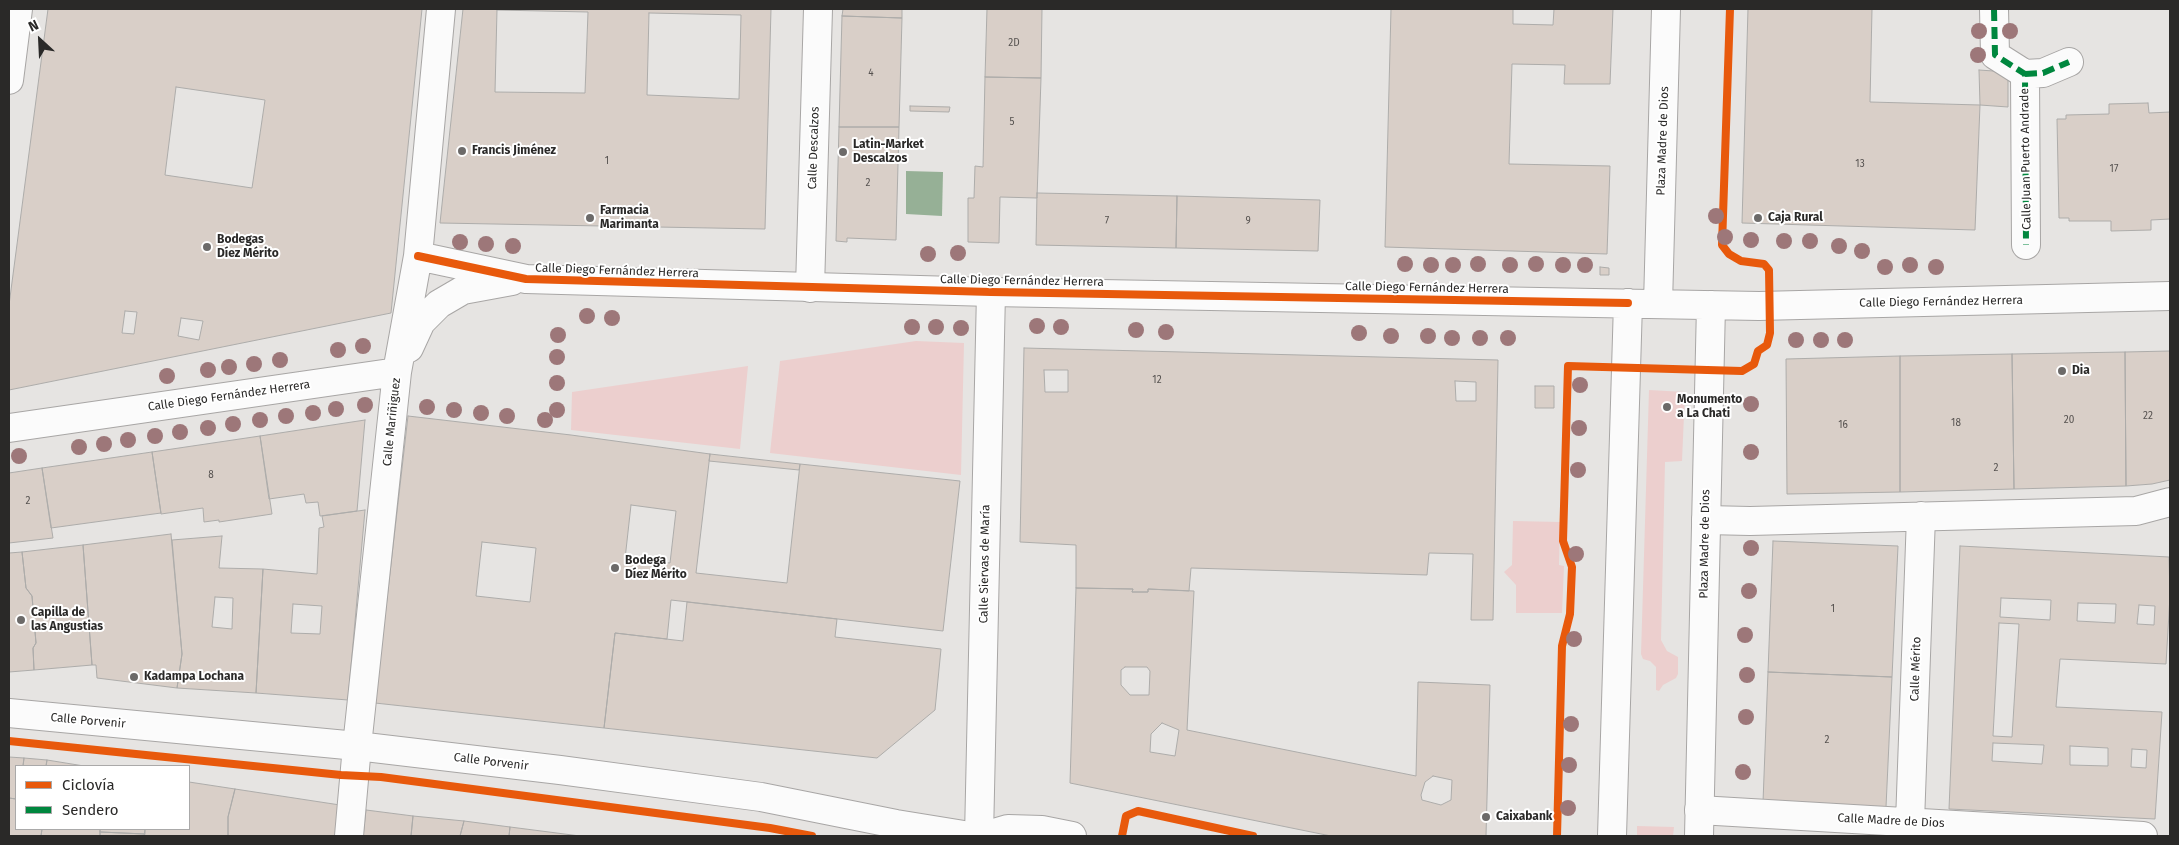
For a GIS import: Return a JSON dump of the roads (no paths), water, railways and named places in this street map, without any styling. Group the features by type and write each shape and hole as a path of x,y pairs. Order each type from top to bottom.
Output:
{"street":[{"path":"9,80 18,9"},
{"name":"Calle Mariñiguez","path":"349,836 397,372 418,256 441,9"},
{"name":"Calle Descalzos","path":"810,288 818,9"},
{"name":"Plaza Madre de Dios","path":"1658,304 1666,9"},
{"name":"Calle Juan Puerto Andrade","path":"1994,9 1994,55 2025,74 2043,73 2069,62"},
{"name":"Calle Juan Puerto Andrade","path":"2025,74 2026,245"},
{"name":"Calle Diego Fernández Herrera","path":"418,256 526,279 991,292 1628,303"},
{"name":"Calle Diego Fernández Herrera","path":"9,428 397,372 421,322 439,304 463,290 526,279"},
{"name":"Calle Siervas de María","path":"979,836 991,292"},
{"name":"Calle Diego Fernández Herrera","path":"1711,305 1784,306 2170,296"},
{"path":"1612,836 1628,303 1711,305"},
{"name":"Plaza Madre de Dios","path":"1699,823 1711,305"},
{"path":"1706,520 1750,521 2136,511 2170,502"},
{"name":"Calle Mérito","path":"1910,822 1921,516"},
{"name":"Calle Porvenir","path":"9,713 357,746 761,796 894,830 970,836"},
{"name":"Calle Madre de Dios","path":"1699,823 1910,822 2143,836"},
{"path":"984,836 1008,829 1042,830 1072,836"}],"place":[{"name":"Francis Jiménez","path":"462,151"},
{"name":"Latin-Market Descalzos","path":"843,152"},
{"name":"Farmacia Marimanta","path":"590,218"},
{"name":"Caja Rural","path":"1758,218"},
{"name":"Bodegas Díez Mérito","path":"207,247"},
{"name":"Dia","path":"2062,371"},
{"name":"Monumento a La Chati","path":"1667,407"},
{"name":"Bodega Díez Mérito","path":"615,568"},
{"name":"Capilla de las Angustias","path":"21,620"},
{"name":"Kadampa Lochana","path":"134,677"},
{"name":"Caixabank","path":"1486,817"}]}
